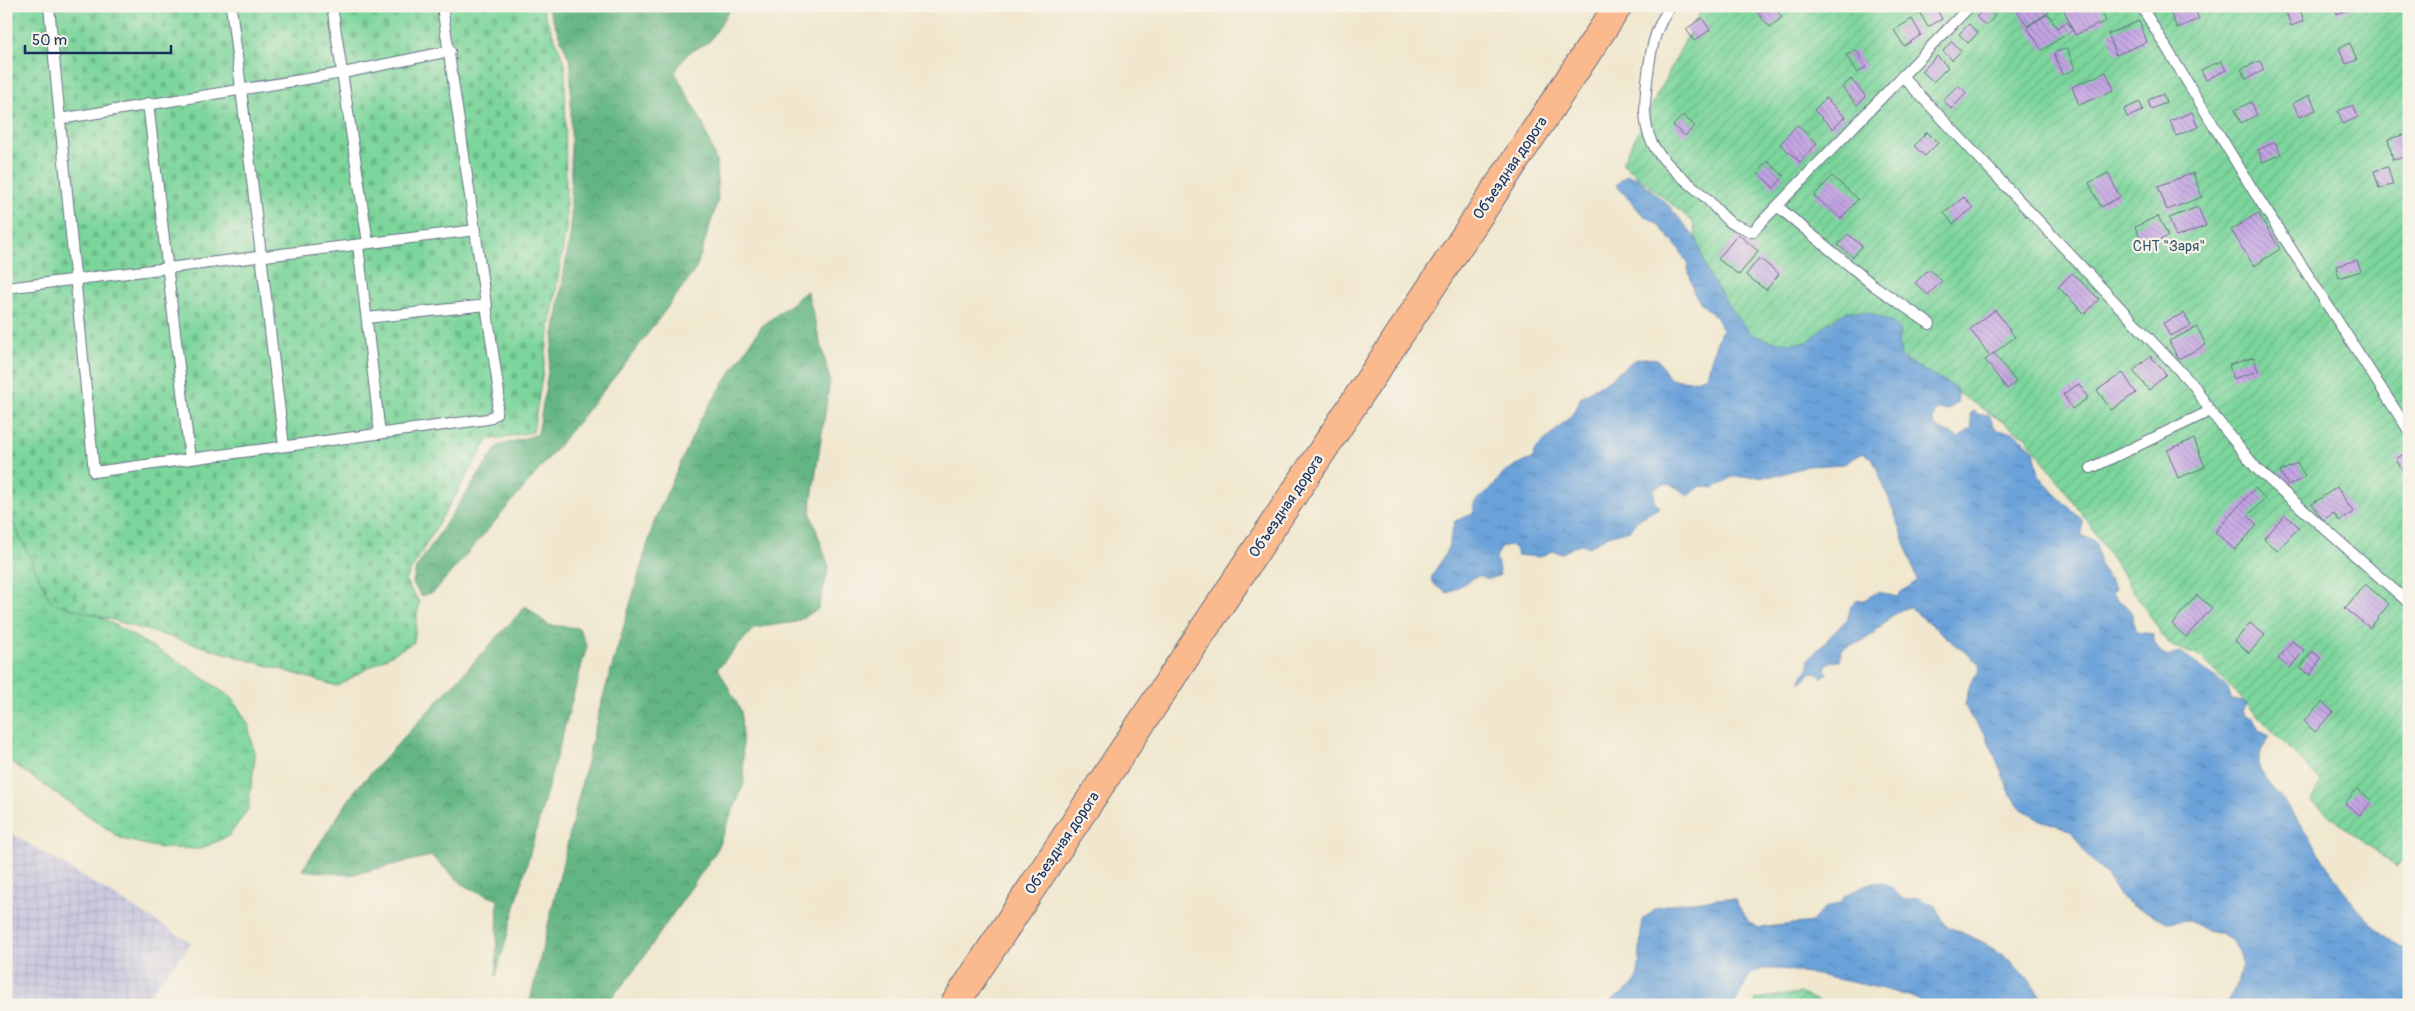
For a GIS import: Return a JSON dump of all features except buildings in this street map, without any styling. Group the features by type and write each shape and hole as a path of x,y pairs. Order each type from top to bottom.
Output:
{"main road":[{"name":"Объездная дорога","path":"954,1005 1618,6"}],"lane":[{"path":"49,6 94,472 488,419 496,414 499,393 442,6"},
{"path":"231,6 284,446"},
{"path":"332,6 343,73 363,244 367,318 380,434"},
{"path":"1671,6 1656,31 1644,100 1644,116 1648,134 1656,152 1672,169 1706,198 1730,222 1752,232 1970,6"},
{"path":"2141,6 2258,198 2409,432"},
{"path":"60,119 148,103 343,73 450,51"},
{"path":"1902,76 2195,388 2210,411 2257,469 2409,603"},
{"path":"148,103 190,459"},
{"path":"1777,206 1873,285 1930,324"},
{"path":"6,288 75,281 476,230"},
{"path":"367,318 487,304"},
{"path":"2091,468 2210,411"}],"shaded area":[{"path":"6,830 192,943 140,1005 6,1005"}],"green space":[{"path":"6,6 541,6 565,63 566,229 533,432 488,440 405,580 419,602 414,642 337,686 51,602 6,507"},
{"path":"547,6 732,6 710,41 687,54 675,72 703,124 716,161 718,200 696,269 625,364 528,483 434,592 421,596 413,583 416,568 498,446 538,434 571,230 571,63"},
{"name":"СНТ \"Заря\"","path":"1703,6 2409,6 2409,855 2396,867 2312,802 2321,781 2201,657 2169,645 2090,525 2026,437 1838,315 1805,354 1742,346 1707,298 1693,222 1622,163"},
{"path":"807,291 830,380 810,512 829,567 818,609 796,622 754,628 718,668 741,711 744,784 715,853 631,975 605,1005 529,1005 599,711 655,519 701,418 761,327"},
{"path":"6,507 51,602 99,616 189,668 233,699 248,724 255,758 248,809 230,835 201,849 160,848 122,839 6,759"},
{"path":"526,606 548,625 579,628 587,646 496,976 498,900 465,886 431,856 350,875 302,870 356,789"},
{"path":"1799,993 1828,1005 1754,1005 1756,999"}],"water":[{"path":"1627,175 1638,178 1669,206 1697,240 1707,272 1734,314 1751,334 1771,341 1808,342 1828,323 1848,311 1867,312 1892,322 1900,330 1898,340 1901,358 1956,388 1957,403 1948,410 1939,409 1934,414 1934,426 1959,438 1972,427 1970,414 1974,411 1980,415 1989,415 1996,430 2014,432 2034,450 2039,475 2053,492 2082,520 2082,536 2092,539 2096,543 2100,566 2115,588 2112,593 2132,612 2136,632 2154,634 2155,645 2161,653 2168,657 2179,653 2182,654 2226,686 2232,700 2248,703 2242,711 2244,716 2253,718 2259,731 2270,736 2258,759 2261,773 2302,826 2345,893 2357,908 2386,936 2409,950 2409,1005 2225,1005 2237,985 2242,963 2240,953 2231,940 2220,934 2207,931 2188,920 2167,922 2135,907 2119,896 2107,876 2086,854 2072,832 2043,821 2020,808 2012,797 1986,735 1970,716 1965,705 1970,684 1979,671 1980,664 1909,607 1895,613 1868,637 1841,650 1840,661 1829,662 1825,668 1827,673 1822,678 1817,673 1811,672 1804,681 1800,681 1809,666 1809,659 1848,618 1851,606 1856,601 1864,600 1878,592 1897,597 1917,581 1900,527 1873,459 1863,453 1844,464 1807,466 1776,476 1732,477 1714,488 1700,486 1687,496 1671,485 1663,484 1654,489 1655,503 1660,507 1637,520 1630,530 1607,536 1589,547 1582,544 1577,545 1563,553 1552,551 1539,557 1517,555 1515,548 1509,545 1502,547 1496,557 1500,575 1489,579 1479,576 1473,578 1448,593 1436,586 1431,580 1448,548 1455,521 1473,514 1476,501 1493,487 1503,473 1518,464 1533,459 1534,451 1572,415 1581,397 1610,379 1634,360 1642,358 1657,359 1670,379 1692,381 1707,376 1713,352 1722,329 1717,319 1699,301 1694,293 1687,263 1680,250 1656,222 1643,215 1616,185"},
{"path":"1874,882 1889,886 1903,899 1919,898 1935,906 1945,925 1983,942 2008,959 2030,981 2042,998 2073,1005 1926,1005 1912,997 1879,988 1808,973 1782,969 1763,969 1750,974 1734,1005 1608,1005 1635,982 1640,961 1642,920 1656,908 1670,904 1727,898 1734,899 1749,922 1758,928 1812,922 1823,909 1841,902 1845,895"}]}
